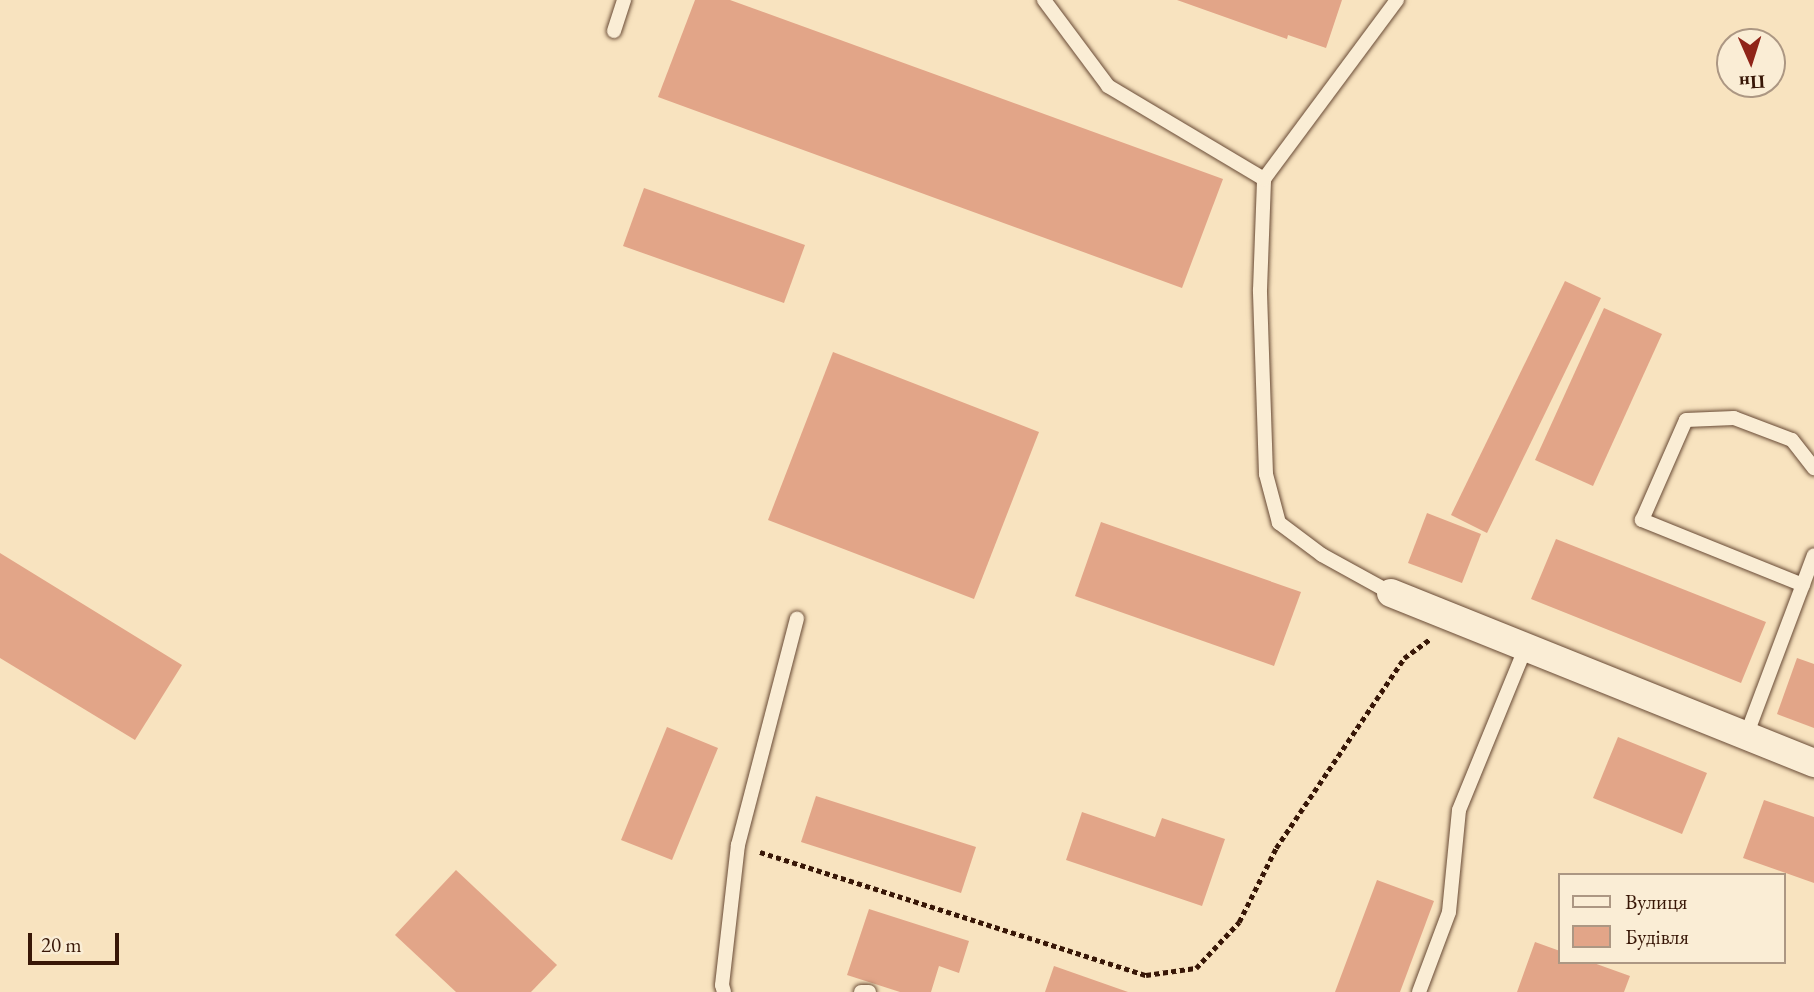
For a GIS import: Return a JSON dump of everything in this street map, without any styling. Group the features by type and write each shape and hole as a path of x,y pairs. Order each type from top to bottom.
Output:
{"street":[{"path":"1391,593 1814,763"}],"lane":[{"path":"614,31 624,0"},
{"path":"1044,0 1108,86 1264,179"},
{"path":"1391,593 1322,555 1279,523 1266,474 1262,428 1260,290 1264,179 1397,0"},
{"path":"1803,585 1642,520 1686,420 1734,418 1792,440 1814,468"},
{"path":"1746,736 1814,555"},
{"path":"724,992 722,985 738,845 797,619"},
{"path":"1419,992 1449,912 1459,810 1526,647"},
{"path":"861,992 869,992"}],"path":[{"path":"738,845 1146,975 1196,968 1239,922 1276,848 1404,659 1456,619"}],"building":[{"path":"695,0 730,0 1223,179 1182,288 658,97"},
{"path":"1177,0 1342,0 1326,48 1288,35 1287,39"},
{"path":"644,188 805,245 784,303 623,246"},
{"path":"1565,281 1601,298 1487,533 1451,515"},
{"path":"1604,308 1662,334 1593,486 1535,460"},
{"path":"833,352 1039,432 974,599 768,520"},
{"path":"1427,513 1481,534 1462,583 1408,563"},
{"path":"1101,522 1301,592 1274,666 1075,596"},
{"path":"1556,539 1766,622 1741,683 1531,599"},
{"path":"0,553 182,665 135,740 0,658"},
{"path":"1797,658 1814,664 1814,728 1777,714"},
{"path":"667,727 718,748 672,860 621,840"},
{"path":"1618,737 1707,773 1682,834 1593,798"},
{"path":"816,796 976,847 961,893 801,842"},
{"path":"1764,800 1814,817 1814,883 1743,858"},
{"path":"1082,812 1155,837 1162,818 1225,839 1202,906 1066,860"},
{"path":"456,870 557,965 531,992 456,992 395,935"},
{"path":"1377,880 1434,901 1400,992 1335,992"},
{"path":"869,909 969,941 959,973 939,966 931,992 900,992 847,975"},
{"path":"1535,942 1559,951 1559,964 1597,964 1630,976 1624,992 1517,992"},
{"path":"1054,966 1128,992 1045,992"}]}
